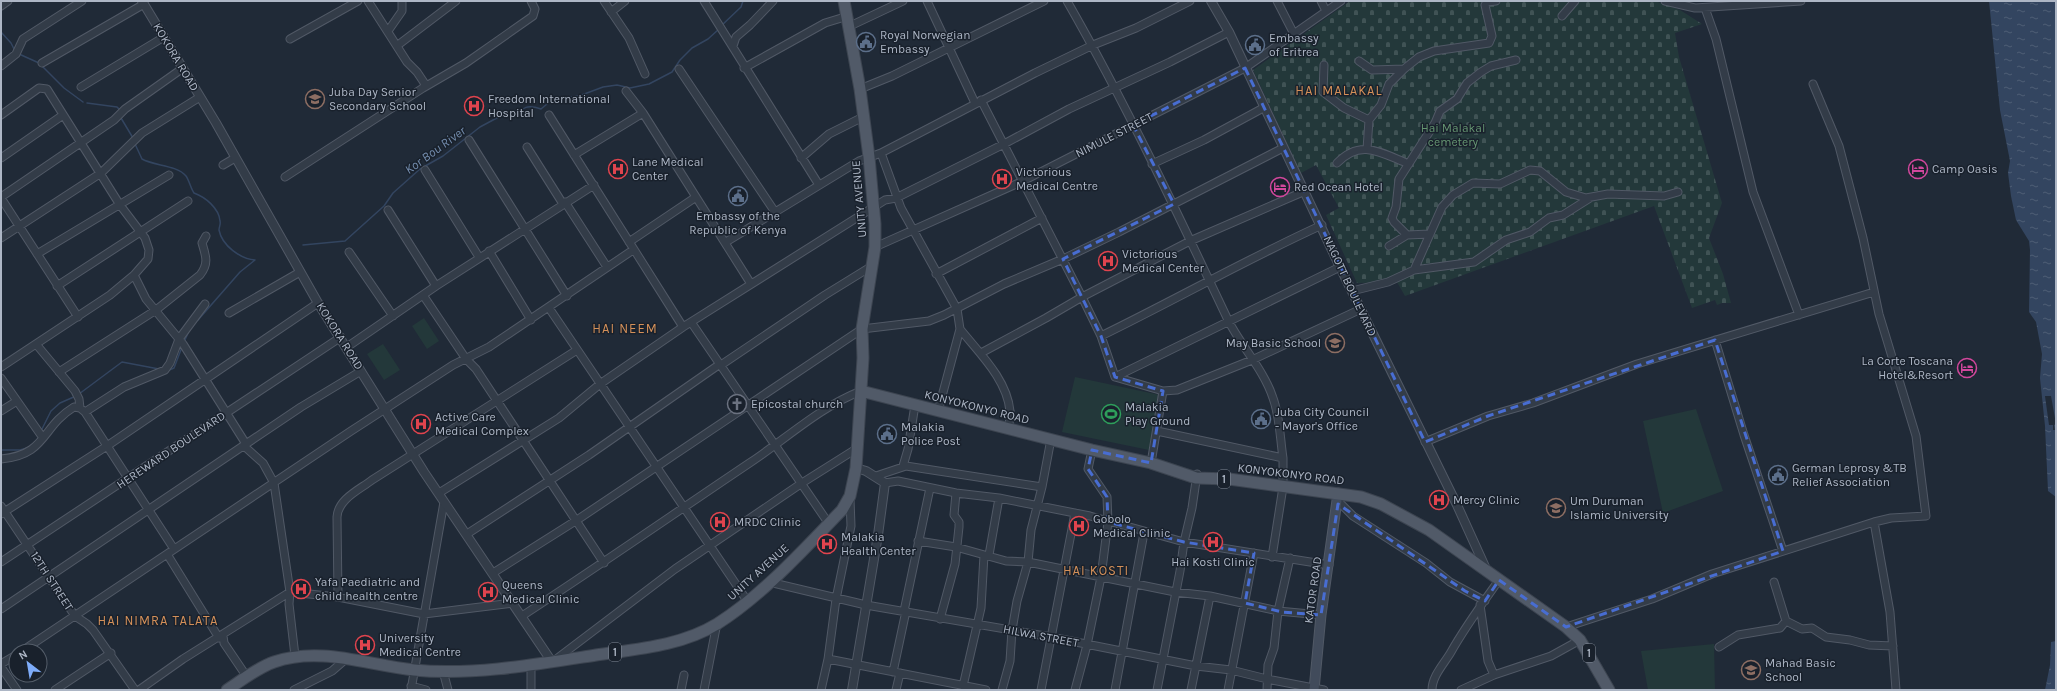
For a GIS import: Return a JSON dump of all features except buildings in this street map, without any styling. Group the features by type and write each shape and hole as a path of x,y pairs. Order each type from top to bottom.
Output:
{"main road":[{"name":"UNITY AVENUE","path":"227,690 273,663 296,656 347,658 414,670 443,671 531,666 654,646 685,639 717,623 748,602 842,510 850,496 856,468 862,329 876,247 869,157 860,89 849,21 844,1"},
{"name":"KONYOKONYO ROAD","path":"860,391 1197,475 1283,487 1338,497 1368,499 1411,520 1566,628 1580,640 1609,690"},
{"name":"KATOR ROAD","path":"1314,689 1321,615 1338,497"}],"street":[{"path":"1,6 8,1"},
{"path":"1,66 16,54 23,39 82,1"},
{"path":"290,39 358,1"},
{"path":"368,1 398,45 407,62 424,82 423,88"},
{"path":"388,31 402,11 402,1"},
{"path":"398,45 456,1"},
{"path":"285,177 423,88 466,63 533,16 535,9 531,1"},
{"path":"604,1 629,38 645,74"},
{"path":"611,12 625,1"},
{"path":"704,1 733,46 744,68 819,185"},
{"path":"733,46 736,37 773,1"},
{"path":"744,68 825,23 849,21 903,1"},
{"path":"927,1 949,48 978,102 1004,144 1063,259 1101,336 1115,377"},
{"path":"860,89 892,76 1044,1"},
{"path":"1067,1 1093,45 1152,164 1174,204 1229,322 1273,397 1277,412 1283,458 1283,487 1272,557"},
{"path":"726,242 819,185 869,157 881,153 978,102 1093,45 1136,28 1190,1"},
{"name":"NAGOTT BOULEVARD","path":"1211,1 1229,32 1283,148 1322,225 1340,267 1457,505 1487,572"},
{"path":"1277,1 1294,34"},
{"path":"1321,1 1326,11"},
{"name":"NIMULE STREET","path":"876,247 1023,181 1245,68 1341,1"},
{"path":"1367,150 1369,120 1381,105 1389,84 1418,57 1434,51 1489,43 1492,36 1485,5 1486,2 1496,1"},
{"path":"1562,16 1575,1"},
{"path":"1665,1 1695,8 1801,1"},
{"path":"42,62 143,3"},
{"name":"KOKORA ROAD","path":"143,3 200,97 318,303 341,337 444,502 552,662"},
{"path":"1705,8 1716,39 1753,192 1799,315"},
{"path":"439,493 485,466 524,439 559,418 600,384 683,327 885,200 896,198 1114,87 1170,62 1229,32"},
{"path":"81,87 164,37"},
{"path":"1407,235 1392,218 1396,207 1400,179 1435,123 1440,111 1457,99 1471,79 1491,66 1516,60"},
{"path":"1359,61 1372,70 1404,69"},
{"path":"1324,65 1323,92 1344,108 1369,120"},
{"path":"78,317 1,198 114,120 124,109 183,68"},
{"path":"680,69 775,212"},
{"path":"1566,628 1652,599 1712,574 1874,522 1891,518 1926,516 1916,436 1874,292 1863,238 1839,146 1813,84"},
{"path":"1,115 42,87 47,88 120,205 140,231 149,250 148,259 134,275 78,317 1,367"},
{"path":"626,91 630,94 643,113 726,242 751,284"},
{"path":"1,238 101,173 142,132 200,97"},
{"path":"1152,164 1204,140 1265,107"},
{"path":"574,155 643,113"},
{"path":"549,114 633,250 659,286 683,327"},
{"path":"1,158 63,115"},
{"path":"801,158 829,134 863,117"},
{"path":"469,140 567,296"},
{"path":"527,147 607,267"},
{"path":"493,573 577,520 862,329 929,321 957,309 1004,284 1063,259 1283,148"},
{"path":"1337,163 1346,154 1356,149 1388,155 1409,164"},
{"path":"881,153 896,198 936,274 957,309 960,329 938,411"},
{"path":"223,165 235,158"},
{"path":"425,170 479,257"},
{"path":"1414,270 1442,206 1453,195 1473,183 1500,184 1526,171 1540,171 1566,192 1590,198"},
{"path":"37,254 169,175"},
{"path":"347,347 479,257 594,185"},
{"path":"981,353 1082,297 1190,241 1305,191"},
{"path":"1352,291 1388,282 1414,270 1474,262 1509,239 1530,232 1549,218 1563,215 1590,198 1608,194 1664,196 1678,192"},
{"path":"629,242 696,197"},
{"path":"57,286 188,201"},
{"path":"388,210 436,286"},
{"path":"936,274 1042,218"},
{"path":"1101,336 1154,310 1209,279 1322,225"},
{"path":"1389,246 1407,235 1430,234"},
{"path":"59,372 156,310 200,275 205,269 207,261 202,242 206,236"},
{"path":"34,643 274,482 453,365 489,347 550,308 633,250"},
{"path":"489,251 531,320"},
{"path":"349,252 393,316"},
{"path":"467,534 631,427 720,364 825,294 872,266"},
{"path":"1115,377 1340,267"},
{"path":"229,313 300,272"},
{"path":"134,275 146,299 179,339 245,445 263,463 274,482 290,592 289,604 296,656"},
{"path":"1425,442 1488,416 1533,403 1637,364 1874,292"},
{"path":"423,295 466,359 476,369 497,402 524,439 604,563"},
{"path":"2,510 107,446 318,303"},
{"path":"1,459 24,455 34,448 68,410 74,407 82,410 124,387 165,370 170,363 179,339 205,304"},
{"path":"550,308 748,602"},
{"path":"1115,377 1163,391 1177,390 1252,360 1361,308"},
{"path":"691,322 829,524"},
{"path":"960,329 981,353 1002,386 1010,411 1008,429"},
{"name":"HEREWARD BOULEVARD","path":"1,562 341,337"},
{"path":"1715,340 1744,435 1783,551"},
{"path":"36,344 78,395 82,410 129,478 148,511 174,549"},
{"path":"338,597 337,509 347,498 413,454 577,350"},
{"path":"1,609 315,398 362,371"},
{"path":"1,378 43,438"},
{"path":"522,616 604,563 752,461 774,444 848,396 860,391"},
{"path":"1151,463 1163,391"},
{"path":"1,411 17,401"},
{"path":"903,466 908,450 914,405"},
{"path":"1157,431 1283,458"},
{"path":"1002,690 1010,661 1012,630 1017,601 1028,562 1031,530 1038,506 1051,439"},
{"path":"552,662 675,569 710,547 802,483 856,449"},
{"path":"1075,690 1087,645 1101,577 1108,522 1108,497 1089,471 1092,450"},
{"path":"876,476 903,466 1042,487"},
{"path":"856,468 876,476 885,483 898,481 956,493 999,498 1075,513 1144,533 1184,542 1329,565"},
{"path":"1157,690 1197,475"},
{"path":"852,690 878,535 885,483"},
{"path":"896,690 905,611 918,541 930,488"},
{"path":"940,619 955,564 959,527 954,515 956,493"},
{"path":"821,690 828,659 836,599 851,526 850,496"},
{"path":"1338,497 1353,516 1426,563 1450,582 1483,603"},
{"path":"964,686 983,589 986,555 999,498"},
{"path":"426,690 411,688 444,502"},
{"name":"12TH STREET","path":"2,510 28,544 75,616 87,624 111,653 135,690"},
{"path":"1041,690 1075,513"},
{"path":"1874,522 1890,612 1896,690"},
{"path":"1115,690 1144,533"},
{"path":"918,541 956,547 1006,561 1028,562 1175,592 1210,596 1278,611 1321,615"},
{"path":"1228,690 1254,553"},
{"path":"167,554 247,677"},
{"path":"1267,690 1268,665 1274,648 1278,611 1290,558"},
{"path":"1432,690 1432,684 1438,672 1499,580"},
{"name":"HILWA STREET","path":"769,582 866,605 1051,637 1123,653 1162,658 1196,666 1231,670 1267,679 1324,690"},
{"path":"1774,582 1786,621 1802,629 1812,628 1826,637 1850,640 1869,645 1893,646"},
{"path":"139,690 183,659 221,637 290,592 338,597 424,614 513,603"},
{"path":"1191,690 1210,596"},
{"path":"1483,603 1488,660 1494,675"},
{"path":"1719,647 1738,635 1780,628 1786,621"},
{"path":"704,690 717,623"},
{"path":"1461,690 1494,675 1551,656 1580,640"},
{"path":"55,690 111,653"},
{"path":"294,690 332,671 347,658"},
{"path":"828,659 986,690"},
{"path":"1,666 17,690"},
{"path":"530,690 531,666"},
{"path":"443,671 448,690"},
{"path":"681,690 684,675"}],"highlighted area":[{"path":"1245,68 1425,442 1488,416 1715,340 1783,551 1566,627 1499,580 1485,601 1465,591 1338,504 1321,615 1282,612 1245,603 1254,553 1184,542 1108,522 1107,497 1088,469 1092,450 1151,463 1163,391 1115,377 1101,336 1063,259 1174,204 1133,125"}],"green space":[{"name":"Hai Malakal cemetery","path":"1350,1 1655,1 1680,10 1702,24 1675,33 1679,57 1722,203 1709,238 1723,274 1731,303 1722,303 1717,305 1715,300 1692,308 1654,206 1405,296 1397,282 1357,283 1326,215 1339,208 1316,165 1301,173 1253,70"},
{"path":"424,318 439,341 427,349 412,326"},
{"path":"383,344 400,370 384,380 367,354"},
{"name":"Malakia Play Ground","path":"1075,377 1160,395 1149,450 1062,432"},
{"path":"1696,409 1723,491 1663,513 1643,421"},
{"path":"1714,644 1715,690 1648,690 1641,651"}],"water":[{"path":"1989,1 2056,1 2056,497 2048,491 2045,426 2040,378 2042,354 2036,322 2029,312 2029,241 2016,220 2011,196 2008,173 2010,161 2000,110"},
{"path":"2056,641 2056,690 2045,690 2050,665 2051,642"}],"pier":[{"path":"2045,396 2051,396 2056,424 2054,425 2055,430 2053,430 2053,425 2049,425"}],"waterway":[{"name":"Kor Bou River","path":"721,26 741,7 743,1"},
{"name":"Kor Bou River","path":"303,245 345,241 384,206 393,193 420,169 443,156 480,127 508,112 514,117 526,107 541,109 553,99 579,96 603,87 617,85 630,88 649,84 672,72 680,60 692,48 708,39 719,29"},
{"path":"1,32 11,43 15,51"},
{"path":"19,54 39,63"},
{"path":"42,66 64,88 83,102"},
{"path":"87,103 117,107 120,110"},
{"path":"121,118 133,138"},
{"path":"135,144 142,159 182,172 186,176 194,193 203,197 214,207 219,216 219,230 221,236 228,246 238,254 255,260"},
{"path":"198,320 240,272 255,260"},
{"path":"184,342 189,331"},
{"path":"167,371 174,368 182,347"},
{"path":"79,394 122,362 159,369"},
{"path":"41,431 51,411 60,403 76,396"},
{"path":"1,450 20,450 27,448"}],"place":[{"name":"Royal Norwegian Embassy","path":"866,42"},
{"name":"Embassy of Eritrea","path":"1255,45"},
{"name":"Juba Day Senior Secondary School","path":"315,99"},
{"name":"Freedom International Hospital","path":"474,106"},
{"name":"Lane Medical Center","path":"618,169"},
{"name":"Camp Oasis","path":"1918,169"},
{"name":"Victorious Medical Centre","path":"1002,179"},
{"name":"Red Ocean Hotel","path":"1280,187"},
{"name":"Embassy of the Republic of Kenya","path":"738,196"},
{"name":"Victorious Medical Center","path":"1108,261"},
{"name":"May Basic School","path":"1335,343"},
{"name":"La Corte Toscana Hotel&Resort","path":"1967,368"},
{"name":"Epicostal church","path":"737,404"},
{"name":"Malakia Play Ground","path":"1111,414"},
{"name":"Juba City Council - Mayor's Office","path":"1261,419"},
{"name":"Active Care Medical Complex","path":"421,424"},
{"name":"Malakia Police Post","path":"887,434"},
{"name":"German Leprosy &TB Relief Association","path":"1778,475"},
{"name":"Mercy Clinic","path":"1439,500"},
{"name":"Um Duruman Islamic University","path":"1556,508"},
{"name":"MRDC Clinic","path":"720,522"},
{"name":"Gobolo Medical Clinic","path":"1079,526"},
{"name":"Hai Kosti Clinic","path":"1213,542"},
{"name":"Malakia Health Center","path":"827,544"},
{"name":"Yafa Paediatric and child health centre","path":"301,589"},
{"name":"Queens Medical Clinic","path":"488,592"},
{"name":"University Medical Centre","path":"365,645"},
{"name":"Mahad Basic School","path":"1751,670"}],"district":[{"name":"HAI MALAKAL","path":"1339,90"},
{"name":"HAI NEEM","path":"625,328"},
{"name":"HAI KOSTI","path":"1096,570"},
{"name":"HAI NIMRA TALATA","path":"158,620"}]}
